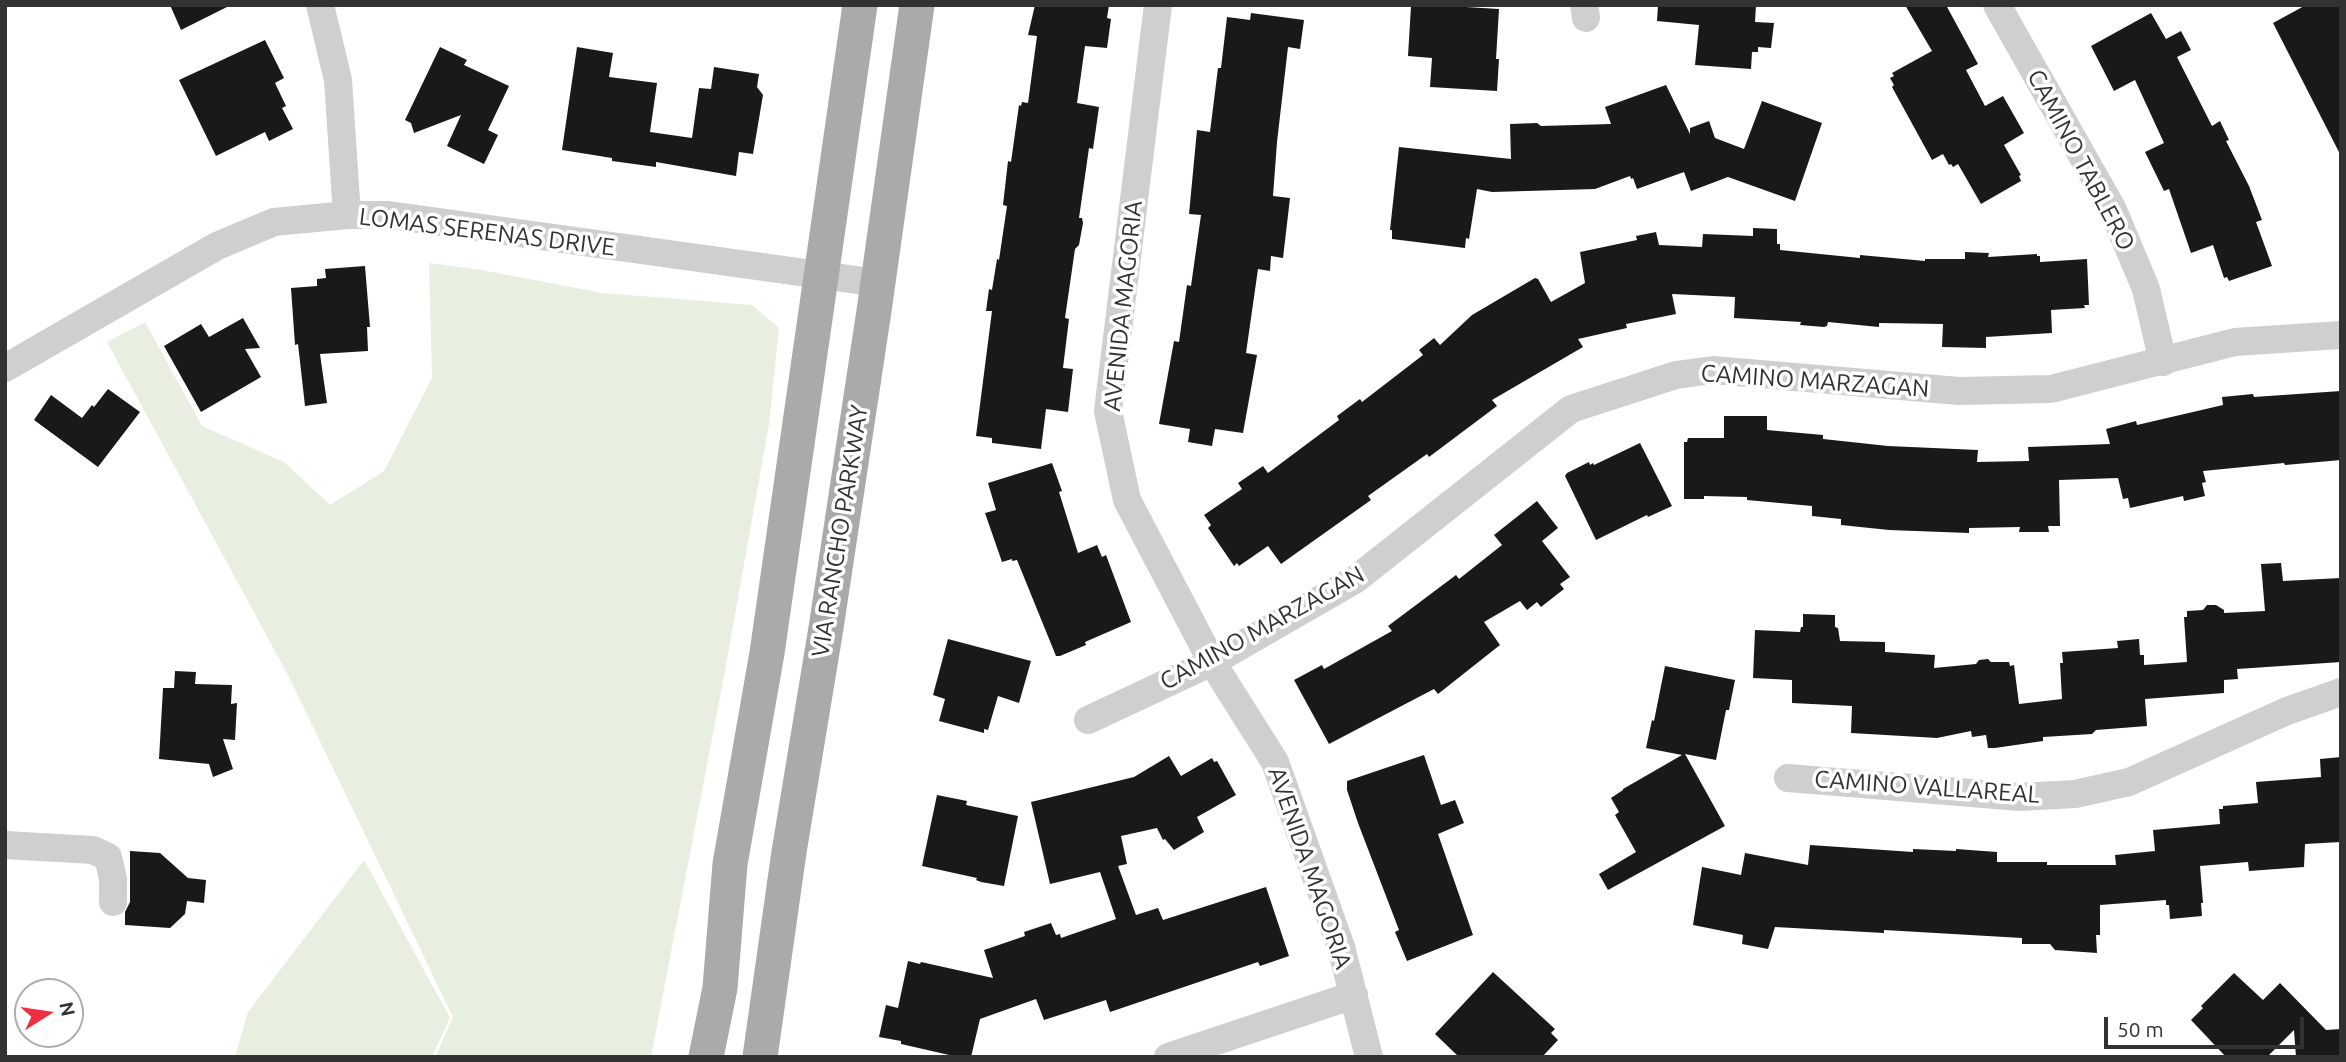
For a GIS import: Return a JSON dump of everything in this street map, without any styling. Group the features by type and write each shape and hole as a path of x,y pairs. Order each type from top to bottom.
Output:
{"main road":[{"path":"706,1057 720,988 730,864 767,653 860,5"},
{"name":"VIA RANCHO PARKWAY","path":"760,1057 789,852 826,628 916,5"}],"street":[{"path":"320,5 338,80 347,215"},
{"name":"AVENIDA MAGORIA","path":"1158,5 1108,411 1127,500 1212,662 1275,762 1341,947 1369,1057"},
{"name":"CAMINO TABLERO","path":"1997,5 2113,210 2146,289 2163,362"},
{"name":"LOMAS SERENAS DRIVE","path":"5,368 217,246 274,222 347,215 389,215 877,283"},
{"name":"CAMINO MARZAGAN","path":"1088,720 1212,662 1356,579 1571,409 1676,375 1713,370 1959,391 2051,389 2235,342 2341,335"},
{"name":"CAMINO VALLAREAL","path":"1788,778 2020,797 2075,794 2129,782 2287,711 2341,692"},
{"path":"5,845 93,850 108,857 113,879 113,902"},
{"path":"1168,1057 1354,995"}],"green space":[{"path":"429,263 603,293 752,305 779,328 769,424 651,1057 435,1057 453,1017 288,675 107,342 145,322 202,426 284,462 330,505 384,471 432,378"},
{"path":"364,860 450,1018 432,1057 235,1057 248,1012"}],"building":[{"path":"170,5 231,5 181,30"},
{"path":"1035,5 1109,5 1107,18 1111,19 1107,48 1085,46 1077,103 1099,107 1093,149 1089,148 1079,218 1082,218 1083,223 1079,245 1075,249 1065,318 1069,319 1063,368 1073,369 1068,412 1046,409 1041,449 992,443 992,438 976,436 992,311 986,311 989,289 992,290 997,259 999,260 1007,206 1003,205 1008,161 1011,162 1019,105 1021,106 1022,102 1028,103 1037,36 1028,35"},
{"path":"1658,5 1756,5 1755,22 1774,23 1771,48 1758,47 1758,52 1752,52 1751,69 1695,65 1699,25 1657,21"},
{"path":"1905,5 1946,5 1978,64 1966,70 1985,106 2003,96 2024,133 2004,145 2021,175 2021,181 1981,204 1958,164 1953,167 1949,165 1943,154 1932,160 1892,87 1892,73 1932,51"},
{"path":"2306,5 2341,5 2341,156 2273,23"},
{"path":"1411,6 1499,9 1497,91 1430,87 1432,58 1408,56"},
{"path":"1251,13 1304,20 1300,49 1288,47 1277,142 1273,196 1290,198 1283,258 1271,256 1270,271 1258,269 1246,353 1257,355 1243,433 1215,429 1212,446 1188,442 1190,429 1159,424 1174,341 1179,342 1187,285 1191,286 1201,215 1189,214 1197,130 1210,132 1227,17 1250,20"},
{"path":"2151,13 2166,39 2181,31 2191,50 2177,57 2212,126 2220,121 2229,140 2226,141 2249,186 2262,220 2256,222 2272,266 2229,281 2227,277 2224,278 2213,245 2191,253 2169,189 2164,191 2145,152 2164,143 2135,80 2114,91 2091,46"},
{"path":"265,40 284,78 275,83 286,106 282,108 293,129 269,141 265,132 216,156 179,80"},
{"path":"440,47 467,60 464,65 509,86 488,130 498,135 484,164 447,146 461,115 414,133 411,123 405,120"},
{"path":"577,47 613,53 609,77 657,83 650,132 692,138 699,88 711,89 714,67 759,74 757,87 763,95 753,154 739,152 736,176 656,162 656,167 612,161 612,158 562,150"},
{"path":"1666,85 1690,134 1690,128 1709,121 1715,138 1744,149 1762,101 1822,123 1795,201 1728,177 1691,191 1684,172 1637,189 1630,176 1595,189 1492,192 1477,189 1469,239 1466,238 1465,248 1392,239 1390,230 1399,147 1511,159 1510,124 1611,124 1605,107"},
{"path":"1753,228 1777,229 1777,244 1780,244 1780,250 1860,258 1860,255 1925,261 1965,259 1965,252 1989,253 1988,257 2037,254 2040,256 2040,262 2087,259 2089,305 2084,305 2085,308 2051,310 2052,333 1986,337 1986,348 1942,347 1943,324 1879,323 1879,327 1828,322 1824,327 1800,325 1801,322 1734,318 1735,297 1672,294 1676,314 1626,324 1627,328 1578,339 1583,347 1492,400 1497,406 1429,457 1427,454 1368,496 1371,500 1281,564 1268,546 1239,566 1237,563 1234,566 1208,528 1211,525 1204,515 1242,489 1238,483 1263,466 1268,473 1339,420 1337,416 1360,399 1362,402 1423,355 1419,350 1434,338 1440,345 1472,315 1535,278 1551,302 1585,283 1580,252 1637,240 1636,236 1656,232 1659,245 1702,247 1703,234 1753,236"},
{"path":"365,266 370,327 367,327 368,351 320,354 327,403 305,406 298,344 295,345 291,288 317,286 317,279 326,278 325,269"},
{"path":"243,318 260,348 245,349 261,377 201,412 164,346 201,324 209,337"},
{"path":"108,389 140,412 98,467 34,420 51,395 82,418"},
{"path":"2341,391 2341,460 2203,471 2206,482 2202,483 2205,496 2184,501 2183,496 2130,508 2128,498 2123,499 2118,478 2059,480 2060,526 2048,526 2049,532 2019,532 2020,527 1969,528 1969,533 1889,530 1841,525 1841,519 1812,516 1812,506 1747,500 1747,497 1704,496 1704,499 1684,499 1684,442 1687,442 1688,438 1724,438 1724,416 1767,416 1767,430 1823,435 1823,439 1888,446 1978,450 1977,462 2029,461 2028,447 2110,444 2106,429 2136,421 2137,425 2223,405 2222,397"},
{"path":"1640,443 1672,506 1596,540 1565,476 1589,462 1594,465"},
{"path":"1052,463 1078,553 1097,545 1102,557 1106,555 1131,622 1060,656 1056,656 1017,560 1002,562 985,513 996,510 988,483"},
{"path":"1537,501 1558,528 1542,541 1570,577 1560,584 1564,589 1541,607 1537,602 1527,610 1520,601 1484,622 1500,645 1438,694 1434,689 1329,744 1294,680 1322,665 1324,669 1392,631 1388,626 1456,575 1459,579 1502,545 1494,535"},
{"path":"2281,563 2283,581 2341,578 2341,662 2237,669 2238,679 2224,680 2224,693 2145,699 2147,726 2096,730 2092,734 2043,737 2043,741 1995,748 1988,748 1986,735 1972,737 1971,731 1937,738 1851,733 1852,706 1792,703 1792,680 1753,678 1755,630 1800,632 1803,627 1803,614 1835,615 1835,627 1838,628 1840,641 1885,642 1885,652 1935,655 1934,668 1976,664 1979,660 1988,659 1991,662 2009,662 2010,666 2014,665 2019,704 2062,699 2062,652 2118,648 2117,641 2139,639 2144,665 2187,662 2184,617 2187,617 2187,611 2203,610 2207,605 2216,605 2224,610 2224,613 2265,611 2261,564"},
{"path":"948,639 1031,661 1019,703 998,696 988,730 984,729 984,733 939,721 945,699 933,695"},
{"path":"1665,666 1735,680 1716,760 1685,754 1725,826 1608,890 1599,874 1636,852 1615,815 1619,812 1611,798 1682,755 1646,748"},
{"path":"175,671 196,672 195,684 232,685 231,704 237,703 235,740 223,739 233,769 213,777 209,764 159,759 163,688 174,688"},
{"path":"1424,755 1441,805 1455,800 1464,823 1438,834 1473,935 1407,961 1395,932 1399,930 1347,790 1347,781"},
{"path":"1169,756 1181,776 1212,758 1214,762 1217,761 1236,795 1197,817 1204,832 1174,850 1163,840 1157,828 1121,836 1127,864 1118,866 1136,915 1158,908 1163,920 1266,887 1289,956 1260,966 1258,962 1110,1012 1106,1000 1044,1020 1036,999 980,1019 971,1057 958,1057 879,1037 886,1005 898,1008 908,961 993,978 984,950 1025,936 1024,932 1051,923 1056,935 1060,934 1061,938 1116,919 1100,872 1050,884 1031,802 1134,777"},
{"path":"2341,757 2341,842 2305,844 2304,867 2249,871 2248,862 2200,866 2202,916 2170,919 2166,900 2100,905 2100,935 2096,935 2097,953 2055,950 2050,944 2022,944 2022,938 1775,927 1768,949 1742,944 1743,935 1693,925 1702,867 1741,875 1745,853 1808,865 1810,845 1913,852 1913,849 1956,849 1997,852 1997,862 2116,865 2115,855 2155,851 2153,830 2220,824 2219,809 2223,809 2223,806 2258,803 2256,782 2321,777 2320,759"},
{"path":"937,795 967,801 966,805 1018,816 1004,886 922,866"},
{"path":"130,851 160,853 188,878 206,880 204,903 187,901 185,914 170,928 125,925 125,912 130,902"},
{"path":"1493,972 1555,1029 1551,1033 1558,1040 1542,1057 1459,1057 1435,1034"},
{"path":"2234,973 2263,1000 2280,983 2326,1030 2341,1029 2341,1057 2296,1057 2294,1030 2267,1057 2226,1057 2191,1020"}]}
